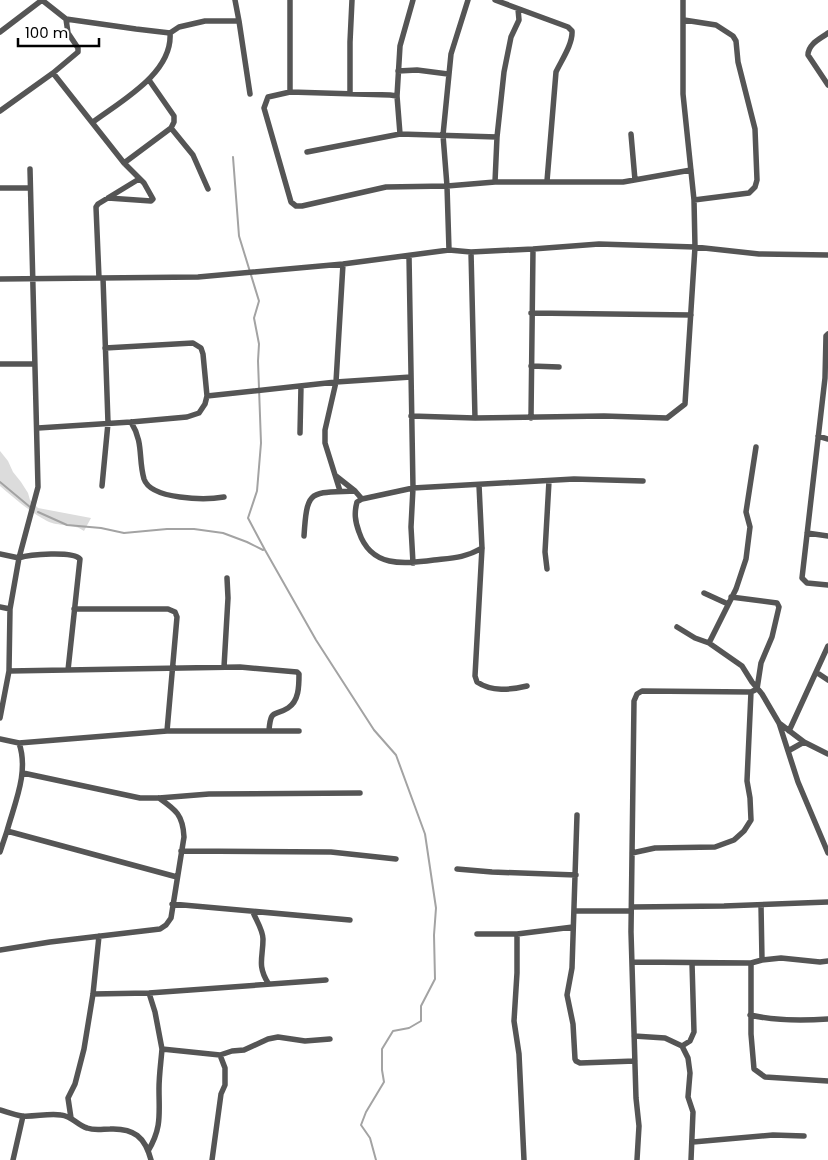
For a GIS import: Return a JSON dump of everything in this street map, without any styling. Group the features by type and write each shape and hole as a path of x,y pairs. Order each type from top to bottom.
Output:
{"street":[{"path":"0,32 42,0 66,19 136,30 170,32 179,27 206,21 239,21"},
{"path":"236,0 250,94"},
{"path":"290,0 290,92"},
{"path":"350,93 352,0"},
{"path":"400,134 397,96 400,46 413,0"},
{"path":"449,250 448,186 443,135 451,54 468,0"},
{"path":"495,0 568,27 572,31 572,38 556,72 547,181"},
{"path":"411,416 532,418 604,416 667,418 683,407 686,401 695,247 694,200 683,94 683,0"},
{"path":"495,182 497,137 506,60 511,37 518,20 518,9"},
{"path":"0,111 53,74 78,52 78,48 68,33 66,19"},
{"path":"684,20 716,25 733,36 736,41 736,52 744,90 755,129 757,180 752,191 694,200"},
{"path":"93,122 149,80 166,56 170,44 170,32"},
{"path":"828,33 812,44 808,52 808,56 828,85"},
{"path":"398,71 425,70 448,74"},
{"path":"53,74 124,163 139,178 153,197 153,200 108,198"},
{"path":"124,163 171,128 174,122 174,116 149,80"},
{"path":"397,96 390,94 290,92 268,97 264,108 291,202 296,206 302,206 386,187 448,186 495,182 623,182 691,170"},
{"path":"171,128 193,154 208,189"},
{"path":"307,152 400,134 497,137"},
{"path":"631,134 635,180"},
{"path":"0,718 9,671 10,609 19,558 38,488 38,428 30,169"},
{"path":"102,486 108,423 96,207 139,178"},
{"path":"0,188 30,188"},
{"path":"0,279 198,277 343,264 449,250 471,252 599,244 695,247 759,254 828,255"},
{"path":"532,249 532,418"},
{"path":"471,252 475,418"},
{"path":"409,256 413,488 411,527 414,563"},
{"path":"340,492 325,443 325,430 336,382 343,264"},
{"path":"531,313 691,314"},
{"path":"828,334 826,336 825,378 802,578 807,583 828,585"},
{"path":"38,428 188,417 199,412 205,404 207,396 203,354 201,348 193,343 105,348"},
{"path":"0,364 35,364"},
{"path":"531,366 559,367"},
{"path":"207,396 336,382 411,377"},
{"path":"300,433 301,386"},
{"path":"131,422 138,432 144,478 153,489 159,493 189,498 224,497"},
{"path":"818,436 828,438"},
{"path":"708,643 736,588 746,559 750,527 746,512 756,447"},
{"path":"336,476 362,499"},
{"path":"482,548 462,557 414,563 392,563 381,559 369,550 360,536 354,511 357,502 362,499 413,488 574,479 643,481"},
{"path":"547,568 545,552 549,481"},
{"path":"479,485 482,548 475,676 477,682 489,688 512,690 527,686"},
{"path":"304,536 307,503 310,498 318,494 355,491"},
{"path":"807,533 828,536"},
{"path":"0,554 19,558 28,555 77,556 80,559 68,670"},
{"path":"224,667 228,598 227,578"},
{"path":"704,593 728,604"},
{"path":"632,853 655,848 715,847 734,840 744,831 751,820 747,781 754,690 772,637 779,607 777,603 770,601 731,597"},
{"path":"0,607 10,609"},
{"path":"74,609 168,609 175,612 177,617 168,731"},
{"path":"678,627 695,638 708,643 742,666 754,690 779,724 798,782 828,853"},
{"path":"789,731 828,646"},
{"path":"9,671 224,667 297,672 299,674 297,696 288,708 272,715 269,730"},
{"path":"816,672 828,680"},
{"path":"637,1160 639,1126 632,962 634,701 637,694 642,691 754,690"},
{"path":"779,724 804,742 828,754"},
{"path":"0,739 19,744 168,731 298,731"},
{"path":"788,751 804,742"},
{"path":"0,852 23,773 22,754 19,744"},
{"path":"23,773 140,798 209,794 360,793"},
{"path":"0,950 160,929 166,925 170,918 184,837 181,819 177,811 159,798"},
{"path":"578,815 572,968 567,995 573,1024 576,1061 580,1063 635,1060"},
{"path":"7,831 177,877"},
{"path":"181,851 331,852 396,859"},
{"path":"457,869 576,875"},
{"path":"575,911 828,902"},
{"path":"172,904 350,920"},
{"path":"761,905 762,960"},
{"path":"253,912 263,938 262,973 268,983"},
{"path":"477,934 517,934 573,927"},
{"path":"517,934 518,973 514,1021 520,1054 524,1160"},
{"path":"62,1115 67,1107 68,1098 80,1067 93,994 99,936"},
{"path":"632,962 751,963 781,958 820,962 828,961"},
{"path":"682,1046 690,1041 694,1032 692,963"},
{"path":"751,963 750,1015 754,1069 765,1078 828,1081"},
{"path":"93,994 149,993 326,980"},
{"path":"148,1150 158,1133 160,1123 159,1087 162,1049 155,1012 149,993"},
{"path":"750,1015 805,1021 828,1020"},
{"path":"634,1036 660,1036 682,1046 688,1058 690,1070 688,1097 692,1112 692,1160"},
{"path":"162,1049 220,1055 244,1050 268,1039 278,1037 305,1041 330,1039"},
{"path":"212,1160 221,1094 225,1085 225,1068 220,1055"},
{"path":"68,1098 71,1118"},
{"path":"0,1110 23,1116 62,1115 71,1118 88,1129 129,1130 142,1140 151,1160"},
{"path":"13,1160 23,1116"},
{"path":"693,1142 773,1135 804,1136"}],"shaded area":[{"path":"0,451 28,493 30,500 38,508 91,518 84,531 76,527 47,521 28,509 0,486"}],"waterway":[{"path":"233,157 239,236 259,301 254,318 259,344 261,443 257,491 248,518 316,640 374,730 396,755 425,834 436,908 434,935 435,979 421,1006 421,1021 409,1028 393,1031 382,1049 384,1082 366,1112 361,1125 370,1138 376,1160"},
{"path":"0,482 30,507"},
{"path":"38,512 67,525 101,528 124,533 167,529 194,529 223,533 263,550"}]}
